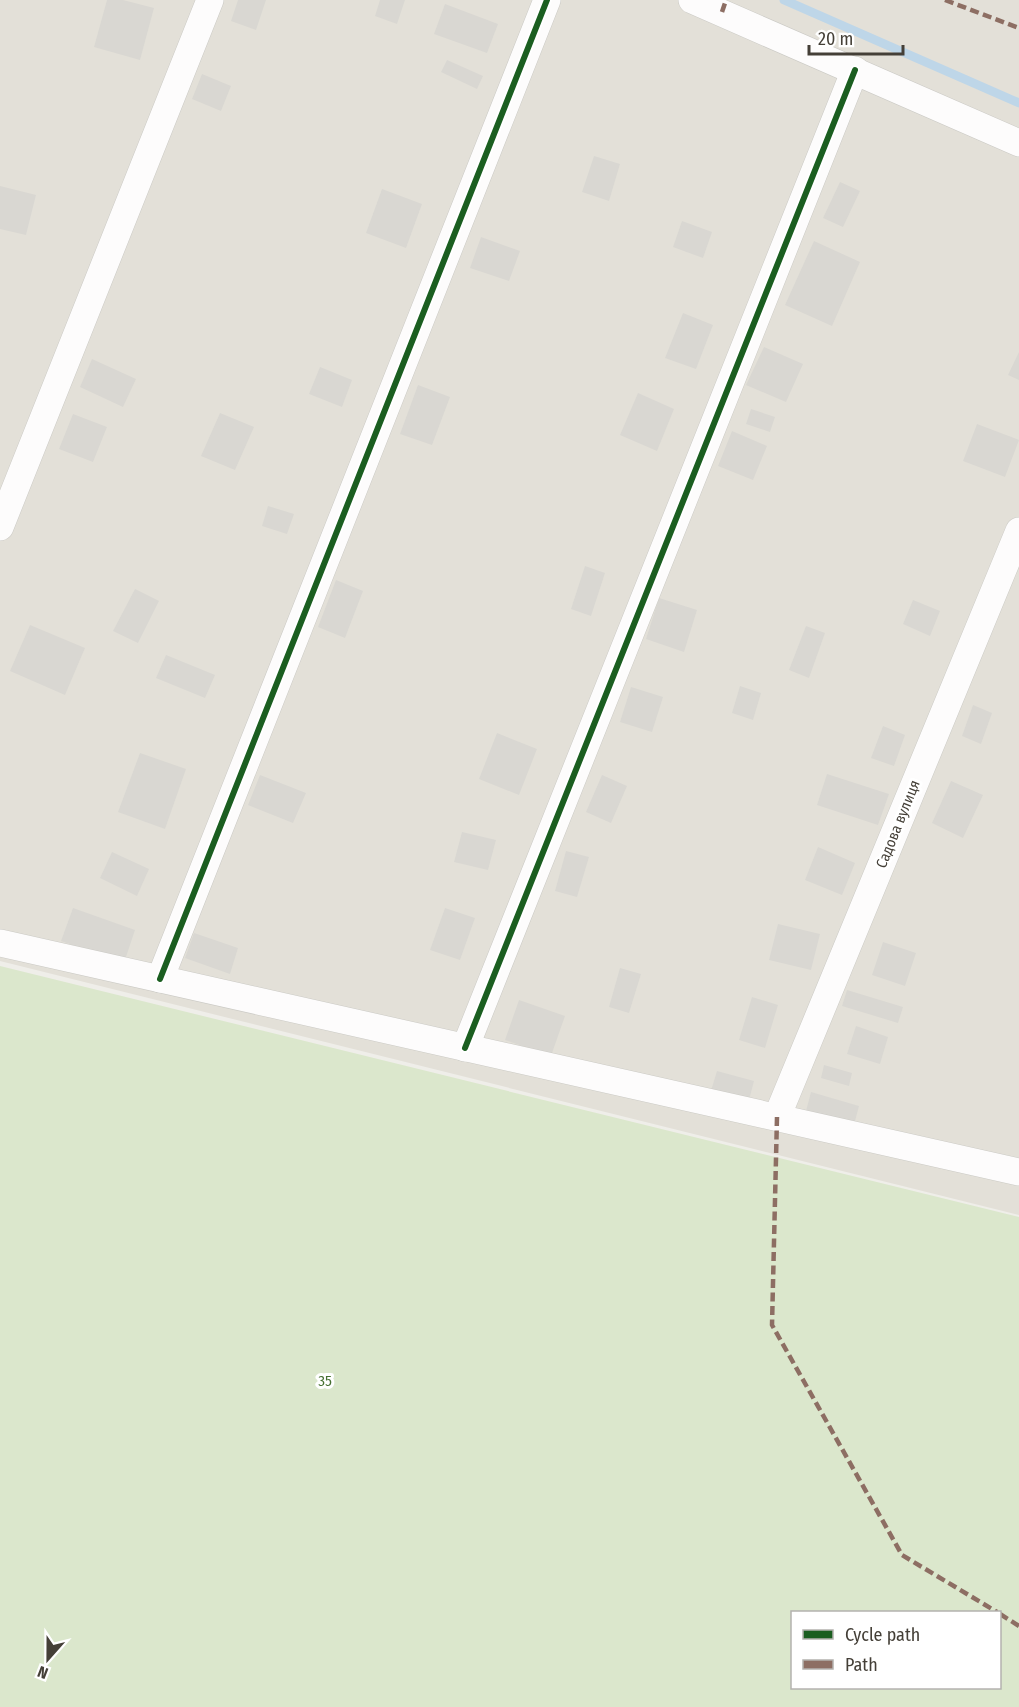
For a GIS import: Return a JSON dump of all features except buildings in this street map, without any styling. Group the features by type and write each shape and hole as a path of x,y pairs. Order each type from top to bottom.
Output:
{"street":[{"path":"0,527 210,0"},
{"path":"160,979 547,0"},
{"path":"692,0 1019,143"},
{"path":"465,1048 855,70"},
{"name":"Садова вулиця","path":"777,1117 1019,531"},
{"path":"0,943 1019,1172"}],"shaded area":[{"path":"0,0 1019,0 1019,1215 0,961"}],"green space":[{"name":"35","path":"0,966 1019,1217 1019,1707 0,1707"}],"waterway":[{"path":"784,0 1019,103"}],"marked path":[{"path":"722,12 726,0"},
{"path":"945,0 1019,28"},
{"path":"777,1117 772,1325 902,1555 995,1611"},
{"path":"1001,1615 1019,1626"}],"cycle path":[{"path":"160,979 547,0"},
{"path":"465,1048 855,70"}]}
